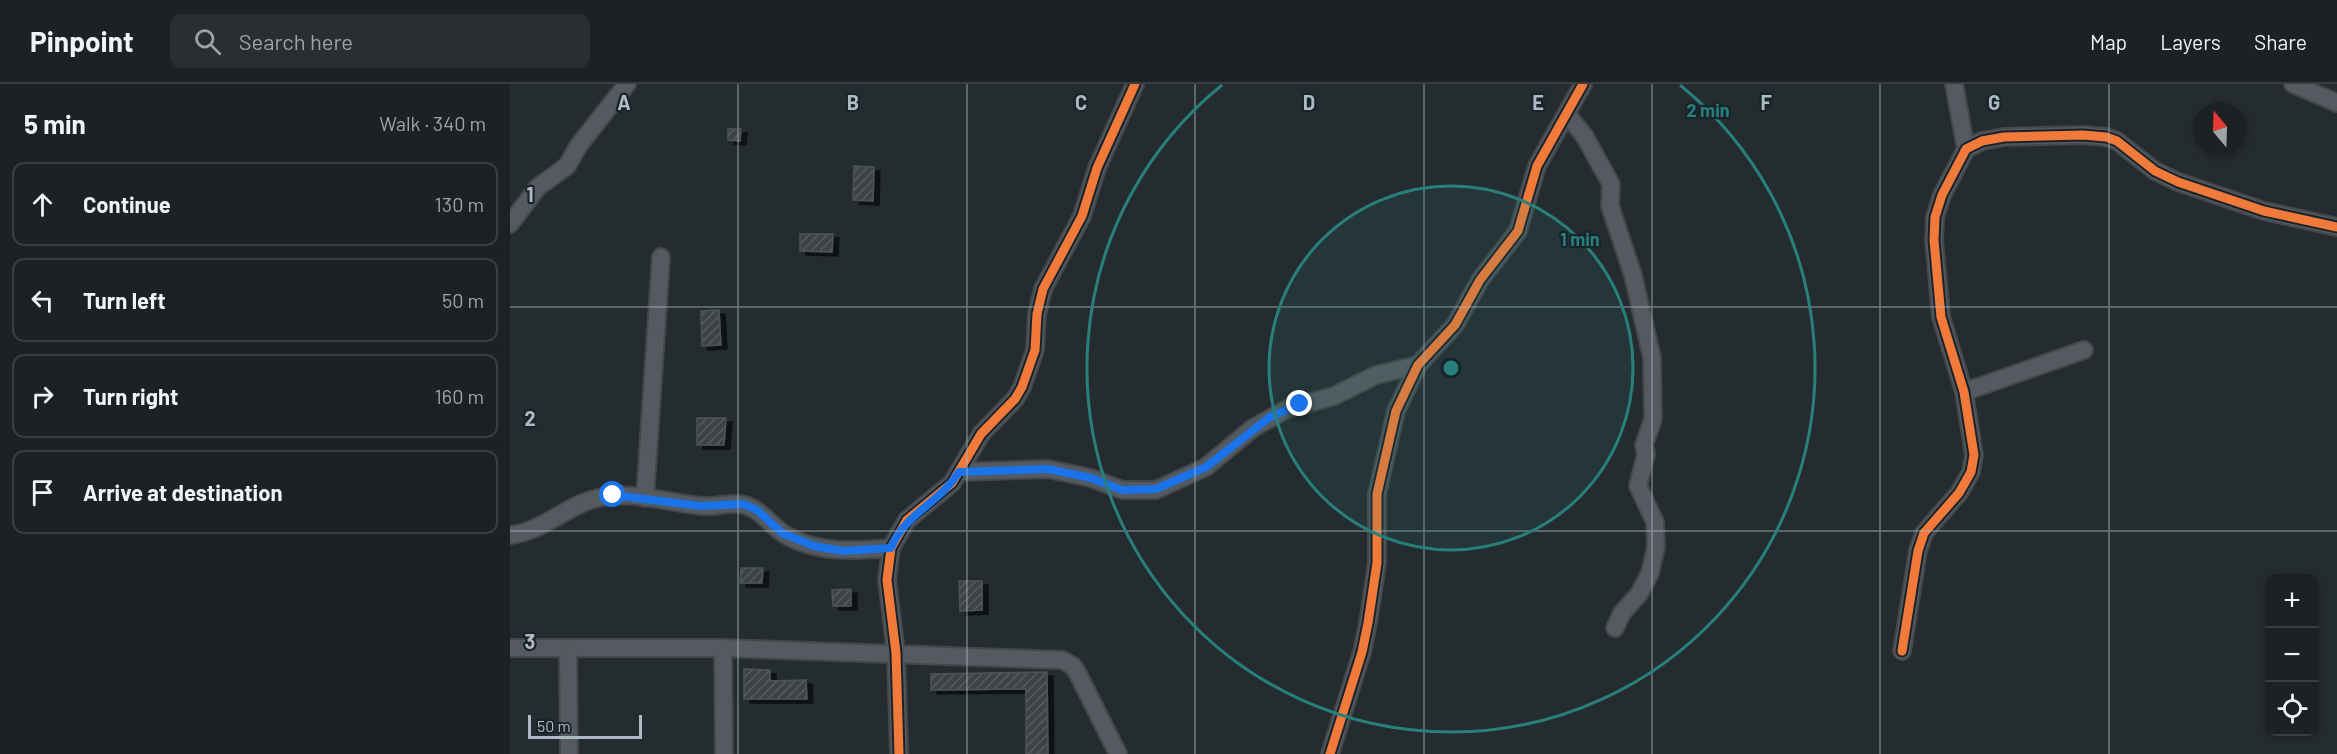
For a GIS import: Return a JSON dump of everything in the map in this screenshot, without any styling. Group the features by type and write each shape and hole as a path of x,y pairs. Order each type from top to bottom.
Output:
{"street":[{"path":"510,224 538,187 567,166 579,145 627,84"},
{"path":"899,754 896,653 887,580 891,548 907,520 944,492 981,435 1014,399 1028,375 1035,350 1037,314 1043,289 1082,216 1097,168 1135,84"},
{"path":"1330,754 1368,623 1377,563 1377,494 1382,464 1396,411 1418,365 1455,325 1480,280 1518,231 1537,166 1582,84"},
{"path":"1954,84 1966,149"},
{"path":"2293,84 2337,103"},
{"path":"1567,114 1585,137 1612,188 1610,206 1634,274 1652,358 1653,418 1644,445 1646,454 1638,486 1655,522 1656,547 1650,573 1639,594 1622,613 1615,628"},
{"path":"1902,651 1918,551 1924,533 1959,493 1971,472 1974,455 1964,392 1941,317 1934,240 1935,218 1942,195 1966,149 1982,141 2004,137 2096,135 2106,137 2124,145 2155,171 2178,182 2264,211 2337,227"},
{"path":"645,498 661,257"},
{"path":"1964,392 2084,350"},
{"path":"959,472 1048,469 1091,478 1122,490 1156,489 1206,467 1253,428 1287,409 1334,396 1376,375 1418,365"},
{"path":"510,535 529,532 568,509 599,497 628,495 701,506 743,504 757,510 782,533 821,548 861,551 891,548"},
{"path":"510,648 723,648 1062,660 1073,666 1079,676 1118,754"},
{"path":"568,648 569,754"},
{"path":"723,648 724,754"}],"building":[{"path":"728,129 741,129 740,141 728,140"},
{"path":"854,166 874,167 873,201 853,200"},
{"path":"800,234 833,234 832,252 800,251"},
{"path":"719,310 721,345 702,346 701,311"},
{"path":"697,418 726,418 724,445 697,445"},
{"path":"741,568 763,568 762,583 740,583"},
{"path":"959,581 982,581 982,610 960,611"},
{"path":"851,589 851,606 833,606 832,590"},
{"path":"744,669 770,670 770,681 806,680 807,699 744,699"},
{"path":"1047,672 1048,754 1026,754 1026,689 931,690 931,674"}],"cycle path":[{"path":"899,754 896,653 887,580 891,548 907,520 952,483 981,434 1015,399 1022,387 1035,350 1037,314 1043,289 1082,216 1097,168 1135,84"},
{"path":"1330,754 1362,652 1368,623 1377,563 1377,494 1396,411 1418,365 1455,325 1480,280 1518,231 1537,166 1583,84"},
{"path":"1902,651 1918,551 1924,533 1959,493 1971,472 1974,455 1964,392 1941,317 1934,240 1935,217 1942,195 1966,149 1982,141 2004,137 2083,135 2106,137 2117,141 2155,171 2178,182 2264,211 2337,227"}],"route":[{"path":"613,495 628,495 701,506 743,504 757,510 782,533 814,546 842,551 891,548 907,520 944,492 959,472 1010,468 1048,469 1091,478 1122,490 1133,492 1156,489 1182,480 1206,467 1253,428 1270,417 1300,404"}]}
